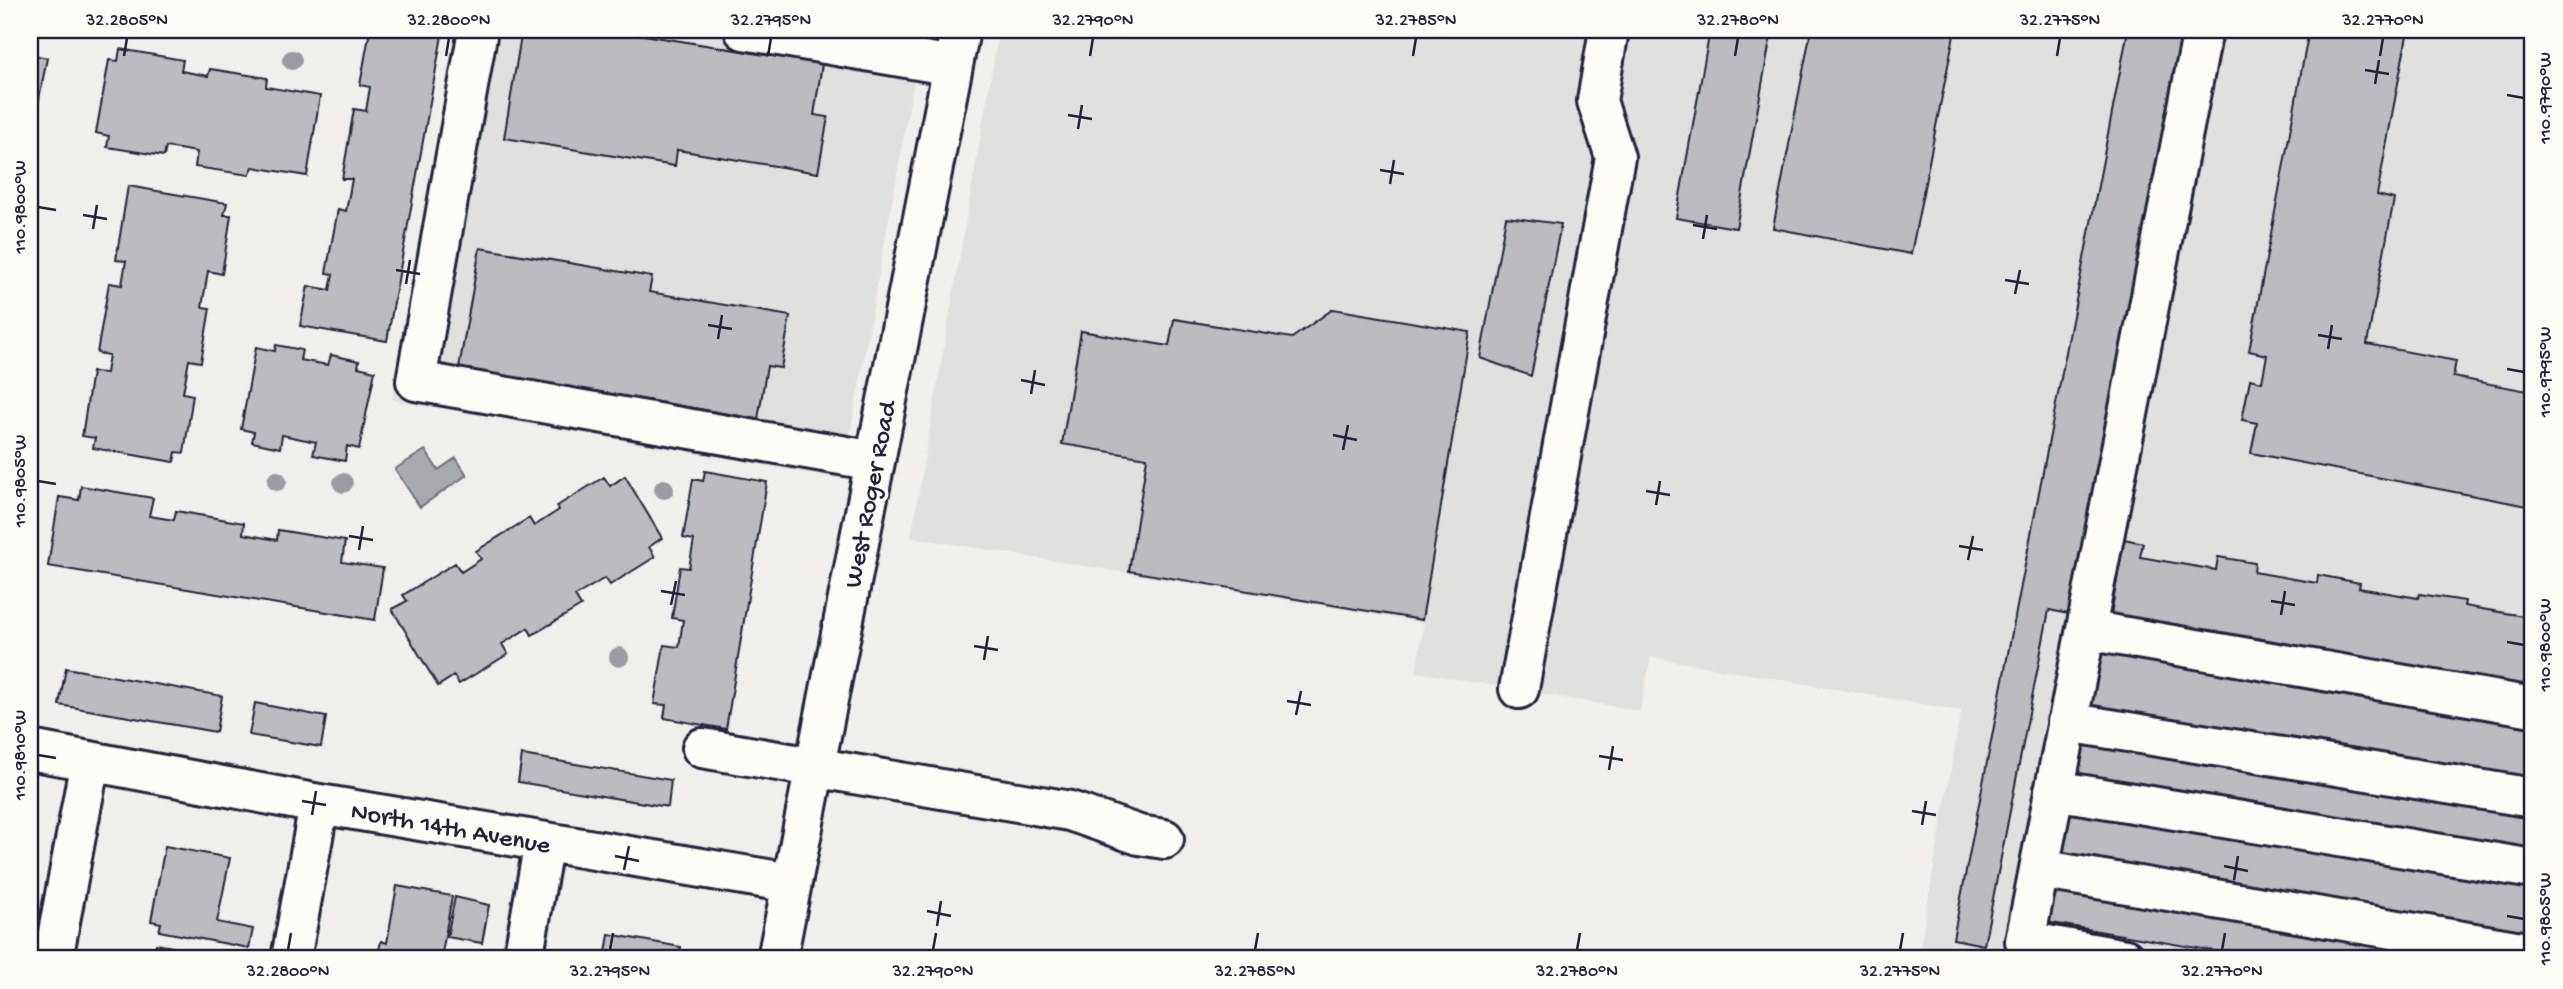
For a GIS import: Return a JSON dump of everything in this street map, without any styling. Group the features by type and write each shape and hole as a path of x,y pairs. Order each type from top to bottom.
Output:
{"street":[{"path":"478,30 416,381 875,461"},
{"path":"744,30 957,48"},
{"path":"1519,689 1615,157 1597,101 1609,30"},
{"path":"2125,959 2025,941 2203,30"},
{"name":"West Roger Road","path":"777,959 957,48"},
{"path":"2086,630 2533,707"},
{"path":"2067,722 2533,798"},
{"path":"702,748 1070,811 1139,835 1164,839"},
{"name":"North 14th Avenue","path":"30,750 319,804 791,883"},
{"path":"53,959 90,761"},
{"path":"2054,790 2533,869"},
{"path":"291,959 319,804"},
{"path":"523,959 544,842"},
{"path":"2039,869 2533,953"}],"shaded area":[{"path":"462,30 923,30 842,479 392,400"},
{"path":"999,30 2533,30 2533,959 1918,959 1961,711 1651,657 1640,711 1416,672 1424,623 911,537"},
{"path":"425,450 438,470 456,458 467,475 420,507 395,469"}],"building":[{"path":"370,30 443,30 387,341 300,326 308,286 330,290 333,274 326,273 338,209 346,211 352,179 342,179 354,109 366,111 370,87 360,85"},
{"path":"522,30 613,30 822,64 814,115 828,117 818,173 677,150 675,166 504,138"},
{"path":"1710,30 1772,30 1736,228 1676,218"},
{"path":"1811,30 1955,30 1911,254 1773,228"},
{"path":"2128,30 2182,30 2069,614 2049,610 1984,945 1953,939"},
{"path":"2309,30 2408,30 2377,195 2394,199 2367,344 2456,361 2453,377 2533,392 2533,507 2251,453 2257,423 2242,420 2250,379 2262,382 2267,355 2249,351"},
{"path":"120,49 183,60 181,71 208,76 210,69 267,78 266,87 320,96 307,176 253,167 249,175 195,167 197,152 166,147 164,156 107,147 109,136 96,133 109,60 118,61"},
{"path":"30,54 47,58 30,145"},
{"path":"128,186 227,203 224,215 231,215 222,274 208,271 202,307 210,308 201,362 189,360 183,393 193,395 184,453 176,452 174,462 93,448 95,438 82,436 92,372 106,373 109,355 97,353 109,283 122,285 126,261 116,260"},
{"path":"1506,217 1561,224 1531,376 1480,358"},
{"path":"480,248 652,277 649,292 790,316 781,368 767,366 758,419 459,368"},
{"path":"1333,309 1470,332 1422,620 1129,571 1147,458 1062,444 1081,331 1169,346 1174,319 1292,338"},
{"path":"276,345 302,350 300,360 328,365 331,355 359,361 358,367 375,371 359,449 347,446 345,461 313,455 316,442 282,435 280,448 252,442 254,432 241,429 256,347 275,351"},
{"path":"705,471 767,482 726,729 664,718 666,705 654,704 664,645 679,647 683,620 672,618 680,567 689,568 694,540 683,538 693,479 703,481"},
{"path":"625,476 662,538 649,547 655,557 610,585 605,578 575,596 581,606 532,635 528,628 502,644 508,654 459,684 454,676 438,686 392,609 407,601 403,595 455,563 461,572 481,559 476,551 529,518 534,526 559,510 557,506 604,477 610,486"},
{"path":"81,486 153,498 149,516 174,520 176,511 244,523 243,534 277,540 278,530 345,541 342,562 383,568 375,620 48,566 59,497 79,500"},
{"path":"2124,539 2143,543 2140,557 2216,570 2218,557 2255,563 2254,572 2317,583 2318,575 2360,583 2359,588 2418,598 2419,594 2465,601 2464,606 2523,616 2524,612 2533,614 2533,694 2110,620"},
{"path":"2092,651 2533,726 2533,781 2083,704"},
{"path":"66,668 222,696 216,732 59,705"},
{"path":"255,703 326,717 321,747 249,735"},
{"path":"2079,738 2533,815 2533,853 2072,778"},
{"path":"522,755 671,780 668,807 518,782"},
{"path":"2067,810 2533,887 2533,932 2060,854"},
{"path":"165,846 230,858 217,922 253,929 249,948 159,931 161,923 151,921"},
{"path":"2052,884 2492,959 2261,959 2046,922"},
{"path":"397,886 452,896 441,959 377,959 381,941 387,943"},
{"path":"455,897 489,905 482,943 447,937"},
{"path":"609,934 681,947 679,959 605,959"},
{"path":"156,944 211,954 210,959 154,959"}]}
